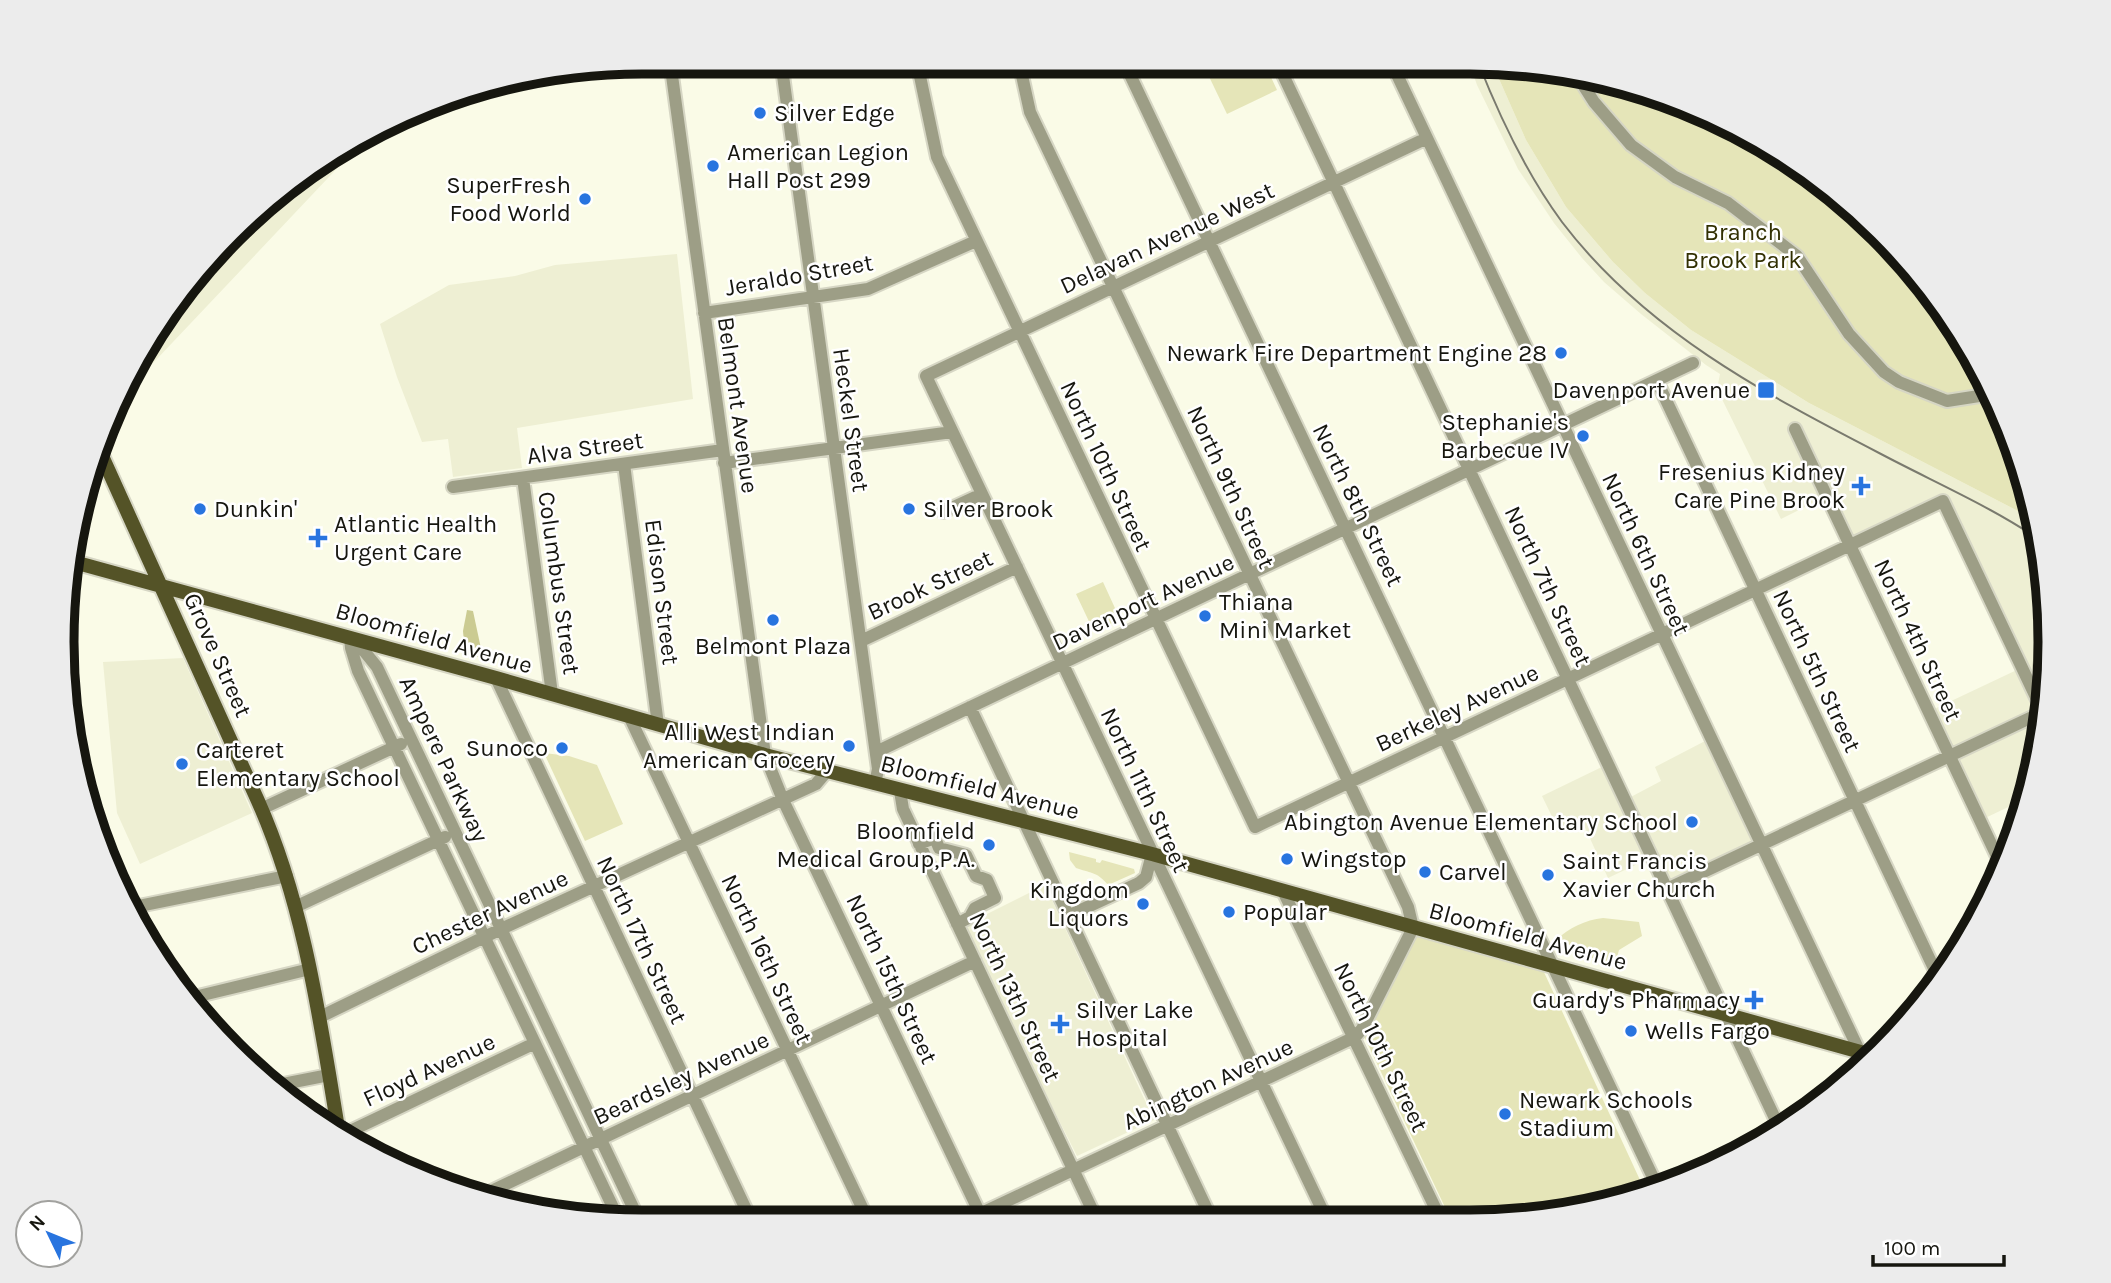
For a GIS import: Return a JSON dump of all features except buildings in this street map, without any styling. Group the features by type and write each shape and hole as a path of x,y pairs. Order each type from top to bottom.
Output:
{"main road":[{"name":"Grove Street","path":"104,460 261,809 287,876 320,1017 338,1121"},
{"name":"Bloomfield Avenue","path":"79,563 765,755 1152,854 1726,1015 1858,1056"}],"street":[{"name":"Belmont Avenue","path":"672,74 765,755"},
{"name":"Heckel Street","path":"783,74 876,752 878,769 875,784"},
{"name":"North 10th Street","path":"919,74 939,161 1255,827"},
{"name":"North 9th Street","path":"1021,74 1028,108 1408,907 1413,928"},
{"name":"North 8th Street","path":"1130,74 1654,1178"},
{"name":"North 7th Street","path":"1283,74 1776,1120"},
{"name":"North 6th Street","path":"1397,74 1860,1053"},
{"path":"1583,85 1594,102 1630,145 1675,177 1728,203 1797,256 1849,334 1884,372 1899,382 1947,401 1981,396"},
{"name":"Delavan Avenue West","path":"926,376 1427,138"},
{"name":"Jeraldo Street","path":"704,313 873,288 976,241"},
{"name":"Davenport Avenue","path":"876,752 1693,363"},
{"name":"North 11th Street","path":"926,376 1322,1210"},
{"name":"North 5th Street","path":"1657,381 1934,968"},
{"name":"North 4th Street","path":"1795,429 1996,854"},
{"name":"Alva Street","path":"453,487 624,464 834,448 952,432"},
{"name":"Edison Street","path":"624,464 658,724"},
{"name":"Columbus Street","path":"523,478 552,694"},
{"path":"943,512 982,494"},
{"name":"Berkeley Avenue","path":"1255,827 1943,501 2035,695"},
{"name":"Brook Street","path":"861,641 1017,567"},
{"name":"Ampere Parkway","path":"350,638 365,651 377,667 634,1210"},
{"name":"Ampere Parkway","path":"350,638 358,671 613,1208"},
{"name":"North 17th Street","path":"496,678 746,1210"},
{"path":"970,708 1207,1210"},
{"name":"North 16th Street","path":"629,716 862,1210"},
{"path":"1667,890 2033,717"},
{"path":"261,809 411,739"},
{"name":"North 15th Street","path":"765,755 783,800 979,1210"},
{"name":"Chester Avenue","path":"320,1017 501,929 817,784 827,771"},
{"name":"North 13th Street","path":"900,790 903,809 919,844 1092,1210"},
{"path":"295,907 455,832"},
{"path":"919,844 934,838 939,848 966,855 976,876 987,880 995,898 975,908 970,917 957,924"},
{"path":"1068,916 1139,883 1146,877 1152,854"},
{"path":"139,906 287,876"},
{"name":"North 10th Street","path":"1283,891 1436,1210"},
{"path":"1354,1038 1362,1029 1413,928"},
{"name":"Beardsley Avenue","path":"494,1190 975,961"},
{"path":"198,996 310,969"},
{"name":"Abington Avenue","path":"996,1210 1354,1038"},
{"name":"Floyd Avenue","path":"351,1129 535,1043"},
{"path":"285,1083 330,1074"}],"shaded area":[{"path":"1473,74 1497,75 1526,140 1566,207 1613,262 1645,293 1691,330 1809,403 2023,515 2033,567 2038,642 2033,716 2013,805 1981,820 1930,711 2021,668 1943,503 1853,547 1829,495 1781,519 1717,389 1720,374 1641,314 1604,282 1582,258 1554,223 1518,169"},
{"path":"351,154 138,379 169,326 214,267 267,214 326,169"},
{"path":"677,254 693,399 517,428 522,468 453,477 448,439 422,442 380,324 449,285 515,276 555,265"},
{"path":"467,610 473,611 483,658 465,654 463,631"},
{"path":"183,658 252,813 140,864 117,813 103,662"},
{"name":"Abington Avenue Elementary School","path":"1707,740 1757,844 1666,888 1627,799 1661,781 1655,767"},
{"path":"1608,764 1650,858 1608,878 1583,823 1560,833 1542,796"},
{"name":"Silver Lake Hospital","path":"1045,885 1154,1120 1077,1156 961,927"}],"green space":[{"path":"1208,74 1270,74 1277,90 1227,114"},
{"name":"Branch Brook Park","path":"1497,75 1580,84 1652,104 1721,132 1785,169 1815,191 1844,214 1897,267 1942,326 1979,390 1994,424 2023,515 1809,403 1691,330 1645,293 1613,262 1566,207 1526,140"},
{"path":"1103,582 1120,619 1094,632 1076,594"},
{"path":"544,753 569,756 597,765 623,824 585,841"},
{"path":"1069,852 1096,859 1096,862 1100,863 1102,860 1134,869 1135,873 1108,885 1096,875 1076,868 1070,860"},
{"path":"1603,918 1639,922 1642,936 1619,950 1615,964 1562,950 1556,944 1556,940 1572,928"},
{"name":"Newark Schools Stadium","path":"1416,933 1543,970 1641,1182 1580,1199 1544,1205 1446,1210 1363,1034"}],"tram line":[{"path":"1483,74 1515,145 1562,222 1594,260 1668,327 1708,356 1793,407 1982,505 2027,532"},
{"path":"201,284 267,214"}],"place":[{"name":"Silver Edge","path":"760,113"},
{"name":"American Legion Hall Post 299","path":"713,166"},
{"name":"SuperFresh Food World","path":"585,199"},
{"name":"Newark Fire Department Engine 28","path":"1561,353"},
{"name":"Davenport Avenue","path":"1766,390"},
{"name":"Stephanie's Barbecue IV","path":"1583,436"},
{"name":"Fresenius Kidney Care Pine Brook","path":"1861,486"},
{"name":"Dunkin'","path":"200,509"},
{"name":"Silver Brook","path":"909,509"},
{"name":"Atlantic Health Urgent Care","path":"318,538"},
{"name":"Thiana Mini Market","path":"1205,616"},
{"name":"Belmont Plaza","path":"773,620"},
{"name":"Alli West Indian American Grocery","path":"849,746"},
{"name":"Sunoco","path":"562,748"},
{"name":"Carteret Elementary School","path":"182,764"},
{"name":"Abington Avenue Elementary School","path":"1692,822"},
{"name":"Bloomfield Medical Group,P.A.","path":"989,845"},
{"name":"Wingstop","path":"1287,859"},
{"name":"Carvel","path":"1425,872"},
{"name":"Saint Francis Xavier Church","path":"1548,875"},
{"name":"Kingdom Liquors","path":"1143,904"},
{"name":"Popular","path":"1229,912"},
{"name":"Guardy's Pharmacy","path":"1754,1000"},
{"name":"Silver Lake Hospital","path":"1060,1024"},
{"name":"Wells Fargo","path":"1631,1031"},
{"name":"Newark Schools Stadium","path":"1505,1114"}]}
